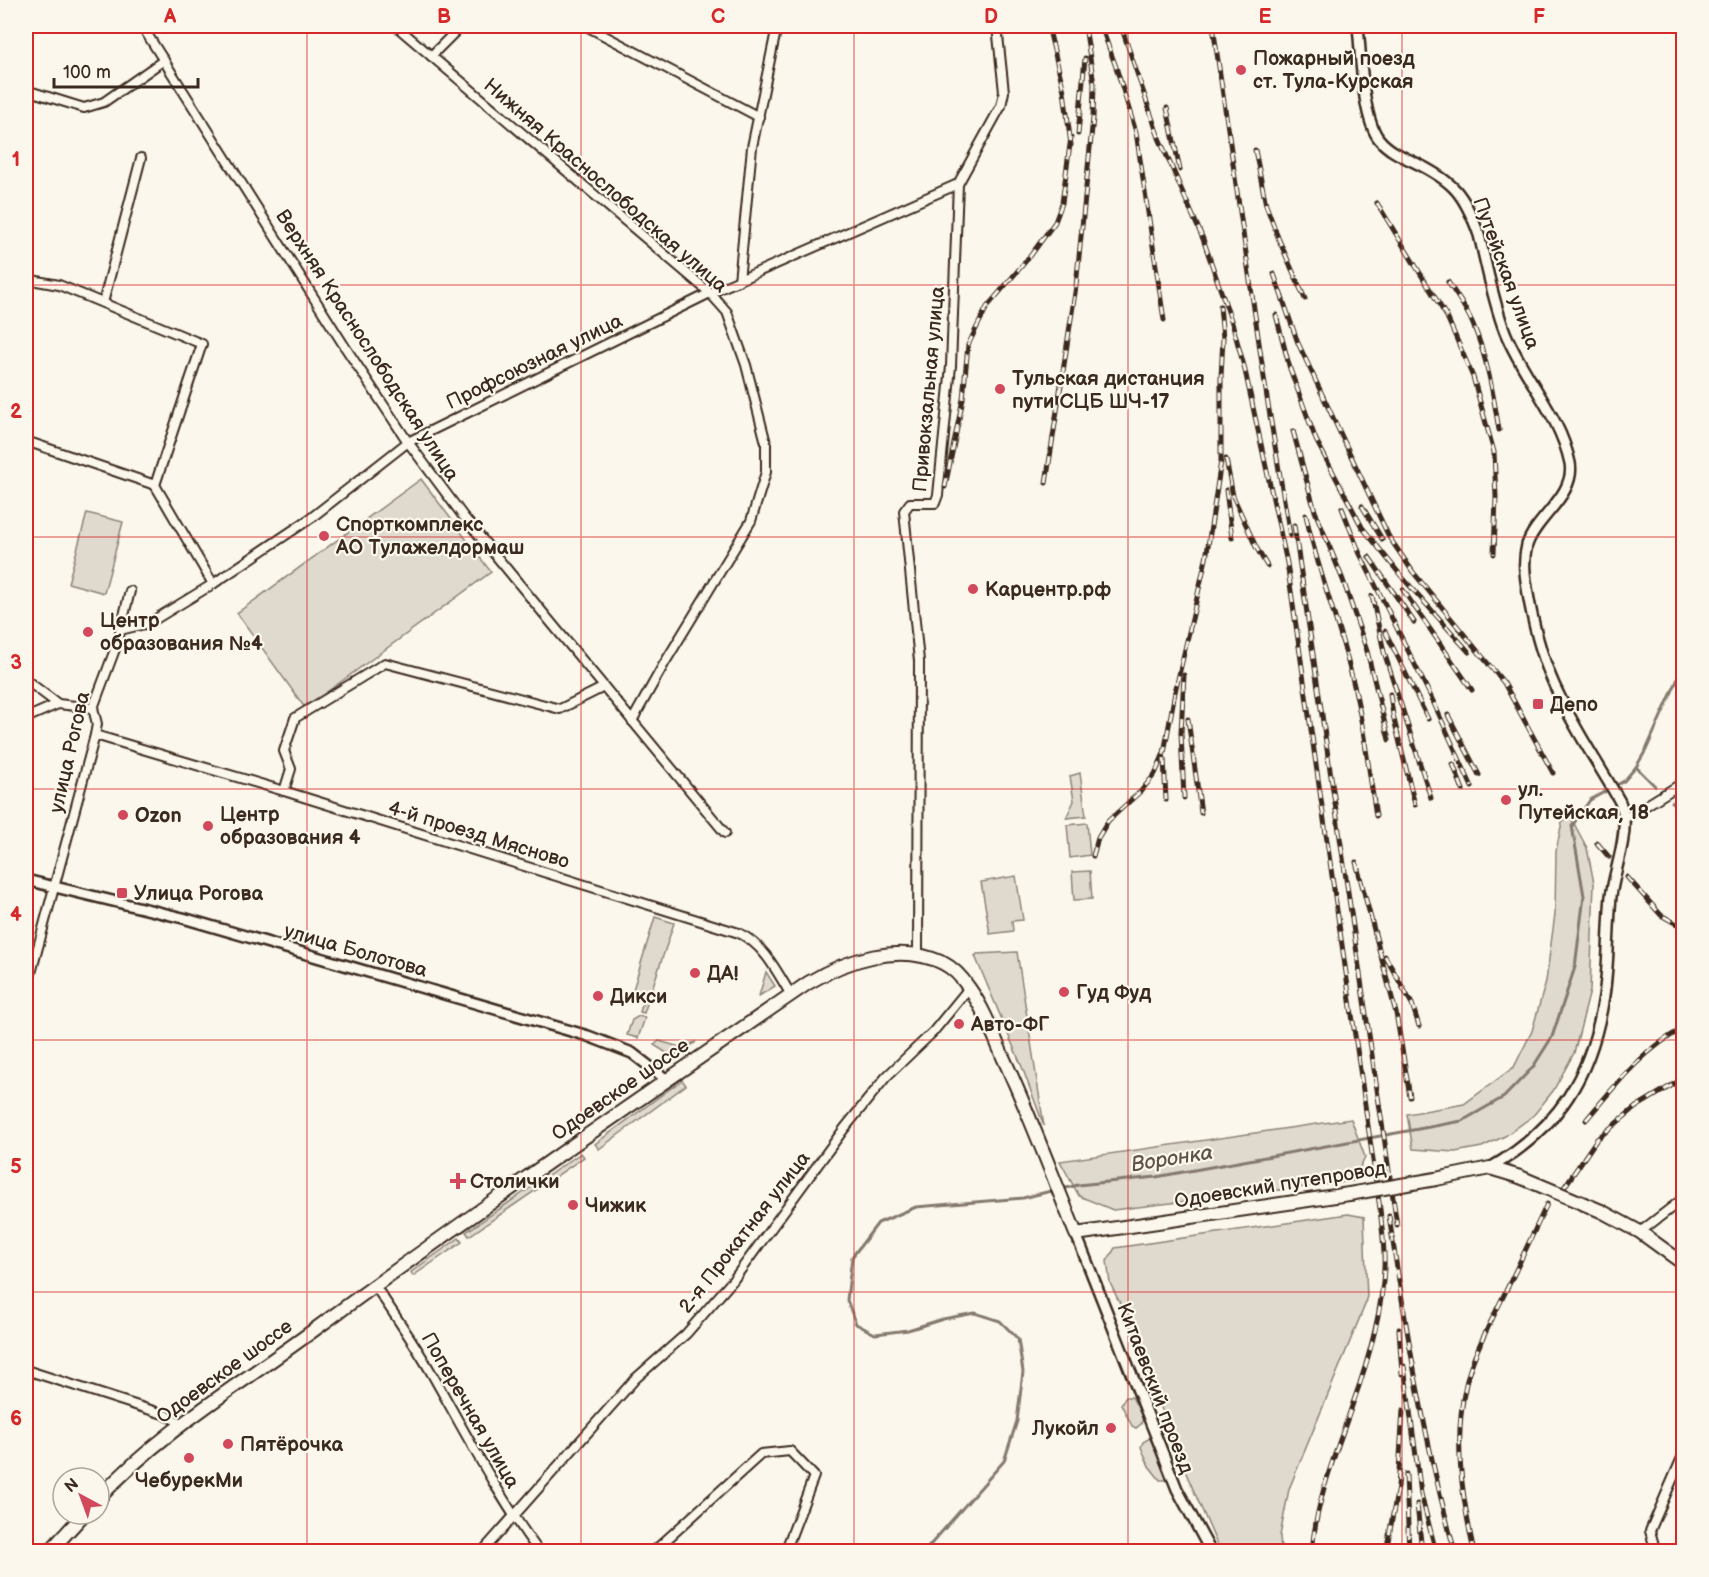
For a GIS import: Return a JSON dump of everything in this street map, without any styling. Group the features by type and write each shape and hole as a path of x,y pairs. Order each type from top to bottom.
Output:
{"main road":[{"name":"Одоевское шоссе","path":"111,1485 142,1455 183,1424 375,1286 791,995 828,971 845,965 892,954 918,955 943,963 954,971 969,988 1017,1086 1076,1234"},
{"path":"1490,1168 1521,1177 1601,1211 1640,1232 1683,1264"},
{"name":"Одоевский путепровод","path":"1076,1234 1349,1194 1490,1168"},
{"path":"50,1551 73,1526"}],"street":[{"path":"26,38 28,26"},
{"name":"Верхняя Краснослободская улица","path":"142,26 345,347 408,442 470,525 725,833"},
{"name":"Нижняя Краснослободская улица","path":"396,26 711,293 727,312 746,365 766,443 766,472 751,521 664,664 633,721"},
{"path":"431,56 461,26"},
{"path":"586,26 759,117"},
{"path":"739,281 753,147 777,26"},
{"name":"Привокзальная улица","path":"918,955 919,661 904,511 910,503 935,503 938,495 951,366 958,184 1001,106 1004,92 998,26"},
{"name":"Путейская улица","path":"1358,26 1371,124 1379,139 1393,152 1431,170 1458,192 1474,220 1505,333 1566,448 1570,464 1569,478 1565,489 1527,544 1524,564 1534,625 1558,695 1620,802 1624,819"},
{"path":"26,90 84,108 104,102 164,60"},
{"path":"103,303 141,158"},
{"name":"Профсоюзная улица","path":"120,630 149,623 213,584 311,518 408,442 711,293 958,184"},
{"path":"26,279 59,285 202,344 155,485"},
{"path":"26,441 155,485 213,584"},
{"name":"улица Рогова","path":"26,992 97,724 93,708 117,644 130,591"},
{"path":"284,791 291,769 284,751 295,718 385,663 560,709 604,687"},
{"path":"26,680 58,704"},
{"path":"26,718 58,704 93,708"},
{"name":"4-й проезд Мясново","path":"94,735 284,791 739,933 757,943 764,950 791,995"},
{"path":"1490,1168 1520,1148 1553,1120 1580,1081 1598,1031 1604,995 1613,882 1624,819 1683,782"},
{"name":"улица Болотова","path":"26,880 183,918 588,1036 632,1053 667,1080"},
{"name":"2-я Прокатная улица","path":"482,1551 635,1378 686,1334 734,1279 844,1129 886,1077 933,1032 969,988"},
{"path":"1640,1232 1683,1198"},
{"name":"Китаевский проезд","path":"1076,1234 1177,1489 1210,1551"},
{"name":"Поперечная улица","path":"375,1286 432,1374 514,1517 539,1551"},
{"path":"26,1370 163,1413 183,1424"},
{"path":"653,1551 761,1454 790,1451 814,1476 785,1551"},
{"path":"1656,1551 1650,1531 1683,1453"}],"shaded area":[{"path":"421,479 491,572 305,708 237,613"},
{"path":"87,513 123,522 104,593 68,583"},
{"path":"1080,773 1086,816 1066,818 1074,801 1070,776"},
{"path":"1570,816 1587,848 1594,883 1590,991 1574,1053 1553,1091 1533,1116 1505,1136 1482,1147 1455,1152 1413,1149 1407,1114 1464,1104 1514,1067 1532,1031 1546,981 1555,914 1556,851 1562,822"},
{"path":"1087,823 1090,855 1070,858 1067,825"},
{"path":"1090,871 1092,899 1074,900 1072,872"},
{"path":"1016,876 1023,920 1012,921 1013,931 990,934 981,882"},
{"path":"655,917 674,923 644,1013 640,1012 644,997 632,993"},
{"path":"1017,952 1044,1126 1022,1067 975,956 977,954"},
{"path":"766,972 775,986 759,996"},
{"path":"639,1016 645,1018 638,1038 627,1035 632,1020"},
{"path":"659,1041 680,1047 696,1042 673,1057 654,1045"},
{"path":"682,1080 686,1085 599,1149 595,1144"},
{"path":"1351,1119 1365,1157 1353,1181 1113,1210 1079,1196 1060,1161"},
{"path":"581,1153 584,1157 469,1236 466,1232"},
{"path":"1348,1214 1364,1217 1367,1300 1289,1489 1280,1536 1281,1551 1220,1551 1179,1457 1133,1330 1110,1283 1107,1261 1115,1248"},
{"path":"459,1238 462,1242 413,1276 411,1272"},
{"path":"1126,1397 1132,1397 1143,1418 1141,1424 1136,1428 1132,1426 1121,1404"},
{"path":"1150,1438 1167,1476 1165,1480 1160,1480 1149,1466 1141,1447 1143,1442"}],"waterway":[{"name":"Воронка","path":"1062,1189 1078,1185 1156,1177 1462,1121 1504,1097 1533,1067 1552,1037 1575,967 1584,896 1572,826 1590,800 1624,781 1636,767 1646,750 1684,665"},
{"path":"1636,767 1655,786"},
{"path":"1672,802 1684,818"},
{"name":"Воронка","path":"924,1552 1004,1461 1017,1421 1023,1372 1018,1339 1000,1321 975,1313 943,1319 908,1330 875,1334 856,1324 847,1300 852,1257 878,1223 916,1207 1023,1198 1055,1190"}],"railway":[{"path":"1048,26 1064,91 1071,145"},
{"path":"1046,483 1076,286 1093,118 1094,84 1085,26"},
{"path":"1101,26 1136,132 1164,320"},
{"path":"1121,26 1159,138 1203,239 1244,366 1287,563 1380,1209 1384,1261 1383,1286 1377,1321 1363,1372 1322,1496 1312,1552"},
{"path":"1213,26 1267,398 1290,536"},
{"path":"1078,134 1085,58"},
{"path":"1167,108 1180,170"},
{"path":"945,487 963,399 968,345 987,307 1031,255 1055,222 1062,203 1071,137"},
{"path":"1255,150 1266,205 1305,299"},
{"path":"1377,203 1447,317 1473,377 1494,452 1496,497 1494,554"},
{"path":"1274,274 1298,343 1389,537 1413,572 1504,683 1553,773"},
{"path":"1448,282 1467,312 1482,348 1499,430"},
{"path":"1093,856 1098,838 1108,821 1141,791 1155,774 1164,753 1175,692 1206,559 1221,461 1223,338 1220,306"},
{"path":"1276,315 1290,369 1316,440 1362,527 1402,577 1469,652"},
{"path":"1293,431 1315,511 1343,580 1367,651 1389,740"},
{"path":"1226,459 1233,496 1267,566"},
{"path":"1226,490 1232,538"},
{"path":"1362,506 1382,539"},
{"path":"1342,508 1360,554 1432,699 1472,787"},
{"path":"1306,515 1353,681 1376,816"},
{"path":"1294,525 1397,1225"},
{"path":"1369,557 1414,622"},
{"path":"1403,590 1472,690"},
{"path":"1372,596 1384,652 1431,798"},
{"path":"1385,631 1428,719"},
{"path":"1184,675 1181,733 1184,798"},
{"path":"1390,694 1415,805"},
{"path":"1448,715 1479,775"},
{"path":"1188,719 1201,813"},
{"path":"1164,758 1166,800"},
{"path":"1453,764 1463,790"},
{"path":"1597,843 1609,857"},
{"path":"1356,862 1396,1013 1410,1097"},
{"path":"1627,877 1661,915 1684,928"},
{"path":"1385,956 1412,1004 1419,1026"},
{"path":"1586,1120 1643,1057 1655,1046 1684,1028"},
{"path":"1563,1189 1597,1139 1636,1107 1684,1078"},
{"path":"1474,1552 1461,1468 1460,1426 1466,1384 1480,1345 1547,1204"},
{"path":"1389,1216 1425,1427 1455,1552"},
{"path":"1399,1329 1402,1374"},
{"path":"1404,1366 1421,1494 1436,1552"},
{"path":"1386,1552 1398,1487 1403,1410"},
{"path":"1406,1474 1409,1552"},
{"path":"1417,1504 1422,1552"}],"place":[{"name":"Пожарный поезд ст. Тула-Курская","path":"1241,70"},
{"name":"Тульская дистанция пути СЦБ ШЧ-17","path":"1000,389"},
{"name":"Спорткомплекс АО Тулажелдормаш","path":"324,536"},
{"name":"Карцентр.рф","path":"973,589"},
{"name":"Центр образования №4","path":"88,632"},
{"name":"Депо","path":"1538,704"},
{"name":"ул. Путейская, 18","path":"1506,800"},
{"name":"Ozon","path":"123,815"},
{"name":"Центр образования 4","path":"208,826"},
{"name":"Улица Рогова","path":"122,893"},
{"name":"ДА!","path":"695,973"},
{"name":"Гуд Фуд","path":"1064,992"},
{"name":"Дикси","path":"598,996"},
{"name":"Авто-ФГ","path":"959,1024"},
{"name":"Столички","path":"458,1181"},
{"name":"Чижик","path":"573,1205"},
{"name":"Лукойл","path":"1111,1428"},
{"name":"Пятёрочка","path":"228,1444"},
{"name":"ЧебурекМи","path":"189,1458"}]}
